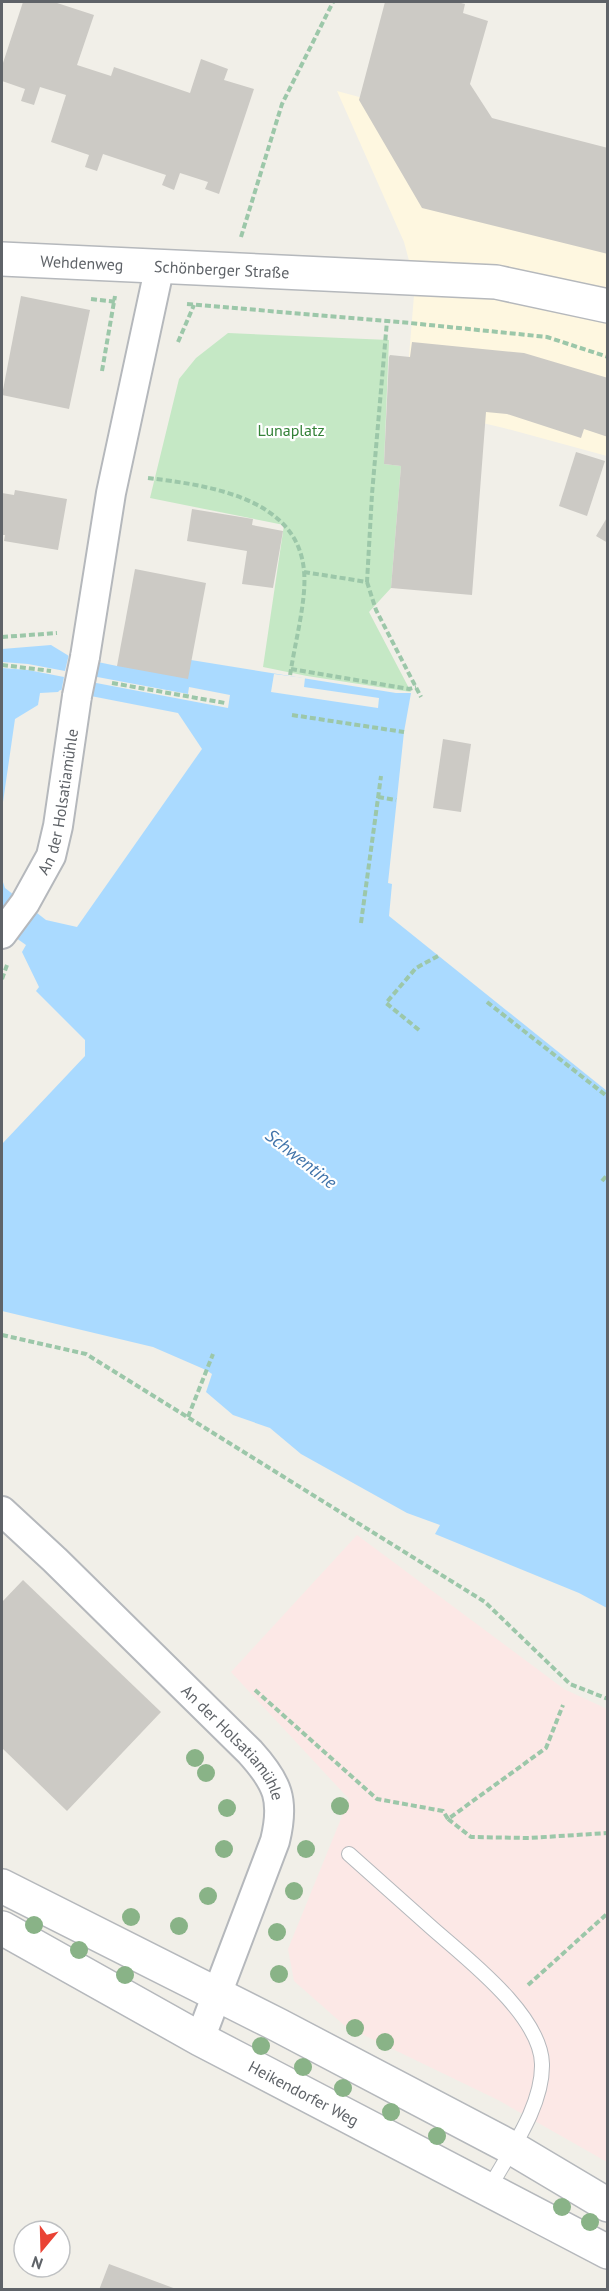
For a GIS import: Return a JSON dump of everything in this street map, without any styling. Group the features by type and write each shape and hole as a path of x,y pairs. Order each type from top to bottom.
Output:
{"street":[{"name":"Wehdenweg","path":"2,259 160,265"},
{"name":"Schönberger Straße","path":"85,657 111,493 160,265 496,282 608,306"},
{"name":"An der Holsatiamühle","path":"3,932 25,903 51,856 58,826 85,657"},
{"name":"An der Holsatiamühle","path":"2,1512 55,1560 220,1722 266,1771 275,1788 280,1808 274,1841 200,2039"},
{"path":"2,1886 279,2025 512,2148 607,2204"},
{"name":"Heikendorfer Weg","path":"2,1928 200,2039 608,2252"}],"lane":[{"path":"349,1854 498,1987 528,2024 539,2044 542,2063 540,2088 531,2113 489,2189"}],"path":[{"path":"225,307 231,269 282,104 333,2"},
{"path":"194,305 387,321 547,338 608,357"},
{"path":"387,321 367,582 376,610 421,697"},
{"path":"148,478 191,484 254,502 282,522 293,536 301,554 304,572 290,676"},
{"path":"304,572 367,582"},
{"path":"2,637 64,632"},
{"path":"291,669 409,689 416,687"},
{"path":"207,704 207,700 225,703"},
{"path":"292,715 404,732"},
{"path":"361,923 381,776"},
{"path":"378,797 396,800"},
{"path":"419,1030 386,1003 416,968 438,956"},
{"path":"487,1002 608,1097"},
{"path":"602,1181 608,1174"},
{"path":"2,1335 86,1354 485,1602 570,1684 608,1699"},
{"path":"188,1417 213,1354"},
{"path":"255,1690 377,1799 443,1812 448,1819 471,1837 529,1838 608,1833"},
{"path":"448,1819 546,1749 563,1705"},
{"path":"512,2003 529,1984 608,1913"}],"shaded area":[{"path":"337,91 607,164 607,456 504,428 405,405 415,283 404,242"},
{"path":"357,1535 564,1689 607,1709 607,2162 498,2100 345,2026 294,1981 288,1949 349,1799 231,1672"}],"green space":[{"name":"Lunaplatz","path":"228,333 389,340 384,464 401,466 391,588 369,612 411,692 263,667 284,525 150,498 179,379 196,358"}],"water":[{"name":"Schwentine","path":"51,645 69,656 117,666 191,660 396,693 411,693 404,732 388,883 392,884 389,916 607,1091 607,1608 579,1593 435,1534 440,1525 407,1513 301,1454 270,1428 233,1415 206,1392 212,1374 206,1370 153,1347 2,1311 2,1144 85,1056 85,1040 36,991 39,987 22,952 26,945 2,928 2,879 5,888 46,920 77,927 202,749 178,713 60,690 40,693 38,705 15,719 2,809 2,649"}],"pier":[{"path":"69,654 95,659 92,676 188,694 189,687 230,695 228,708 91,682 87,698 61,693 64,677 2,668 2,662 65,671"},
{"path":"274,674 305,678 304,687 379,698 378,708 271,692"}],"building":[{"path":"23,2 54,2 94,15 77,65 111,76 114,67 190,93 201,59 228,69 224,80 254,89 219,194 205,189 208,182 180,173 174,190 162,185 166,175 103,154 97,171 85,167 89,155 51,142 66,95 40,87 34,105 21,101 25,89 2,81 2,66"},
{"path":"385,2 465,4 463,13 488,21 470,84 492,118 608,148 608,254 422,208 359,100"},
{"path":"21,296 90,310 69,409 2,395"},
{"path":"412,342 524,353 608,378 608,437 584,429 581,438 507,414 486,412 472,595 391,588 401,466 384,464 389,357 390,355 410,357"},
{"path":"576,452 605,461 587,516 559,506"},
{"path":"15,490 67,499 58,550 4,541 2,493 14,495"},
{"path":"192,509 253,519 252,525 283,531 273,588 242,584 247,551 187,541"},
{"path":"608,516 608,543 596,536"},
{"path":"135,569 206,583 188,679 117,666"},
{"path":"443,739 471,744 461,812 433,808"},
{"path":"23,1580 161,1712 67,1811 2,1748 2,1602"},
{"path":"109,2264 176,2289 176,2290 99,2290"}]}
